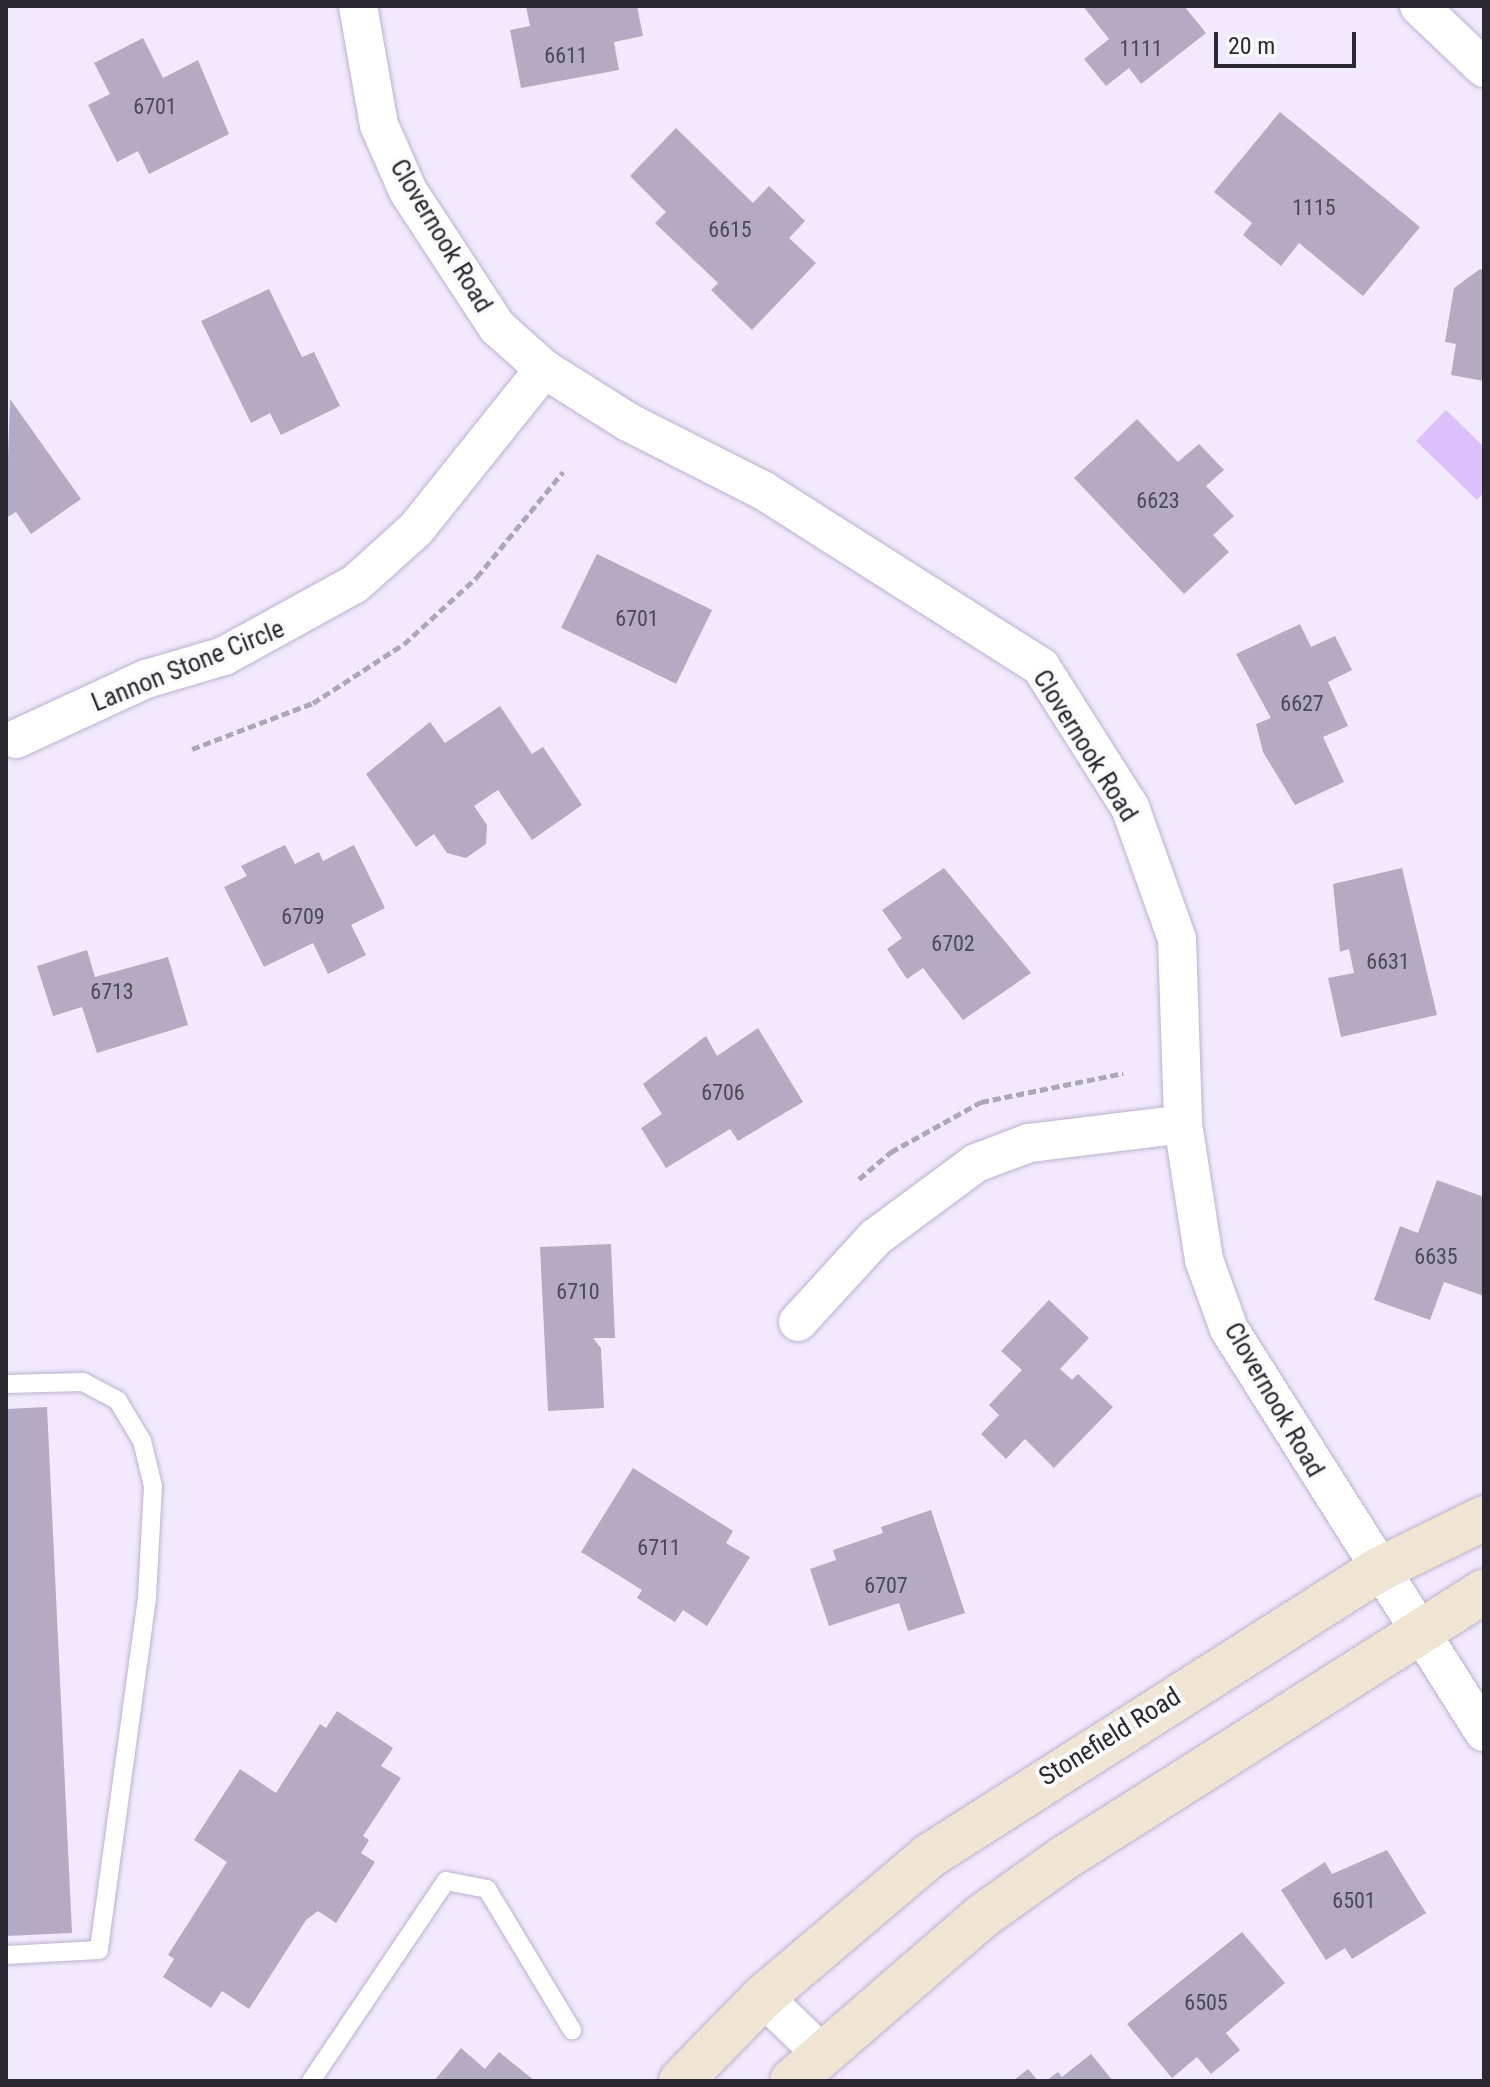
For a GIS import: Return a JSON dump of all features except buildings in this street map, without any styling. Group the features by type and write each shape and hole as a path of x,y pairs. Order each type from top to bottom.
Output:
{"street":[{"name":"Clovernook Road","path":"358,6 379,125 408,191 497,327 544,369 628,422 764,491 1041,667 1130,807 1177,939 1183,1124 1204,1260 1229,1329 1378,1570 1484,1732"},
{"path":"1419,6 1484,68"},
{"name":"Lannon Stone Circle","path":"16,739 146,679 237,650 355,584 416,529 544,369"},
{"path":"798,1322 876,1237 976,1163 1029,1143 1183,1124"},
{"name":"Stonefield Road","path":"681,2081 763,1997 851,1917 993,1812 1378,1570 1484,1518"},
{"path":"763,1997 806,2066 1064,1858 1484,1591"}],"lane":[{"path":"6,1384 83,1382 118,1401 142,1441 153,1486 147,1598 99,1950 6,1955"},
{"path":"311,2081 446,1881 487,1889 572,2030"}],"path":[{"path":"192,749 313,703 393,652 477,577 563,472"}],"shaded area":[{"path":"1446,410 1484,447 1484,492 1477,500 1416,441"}]}
